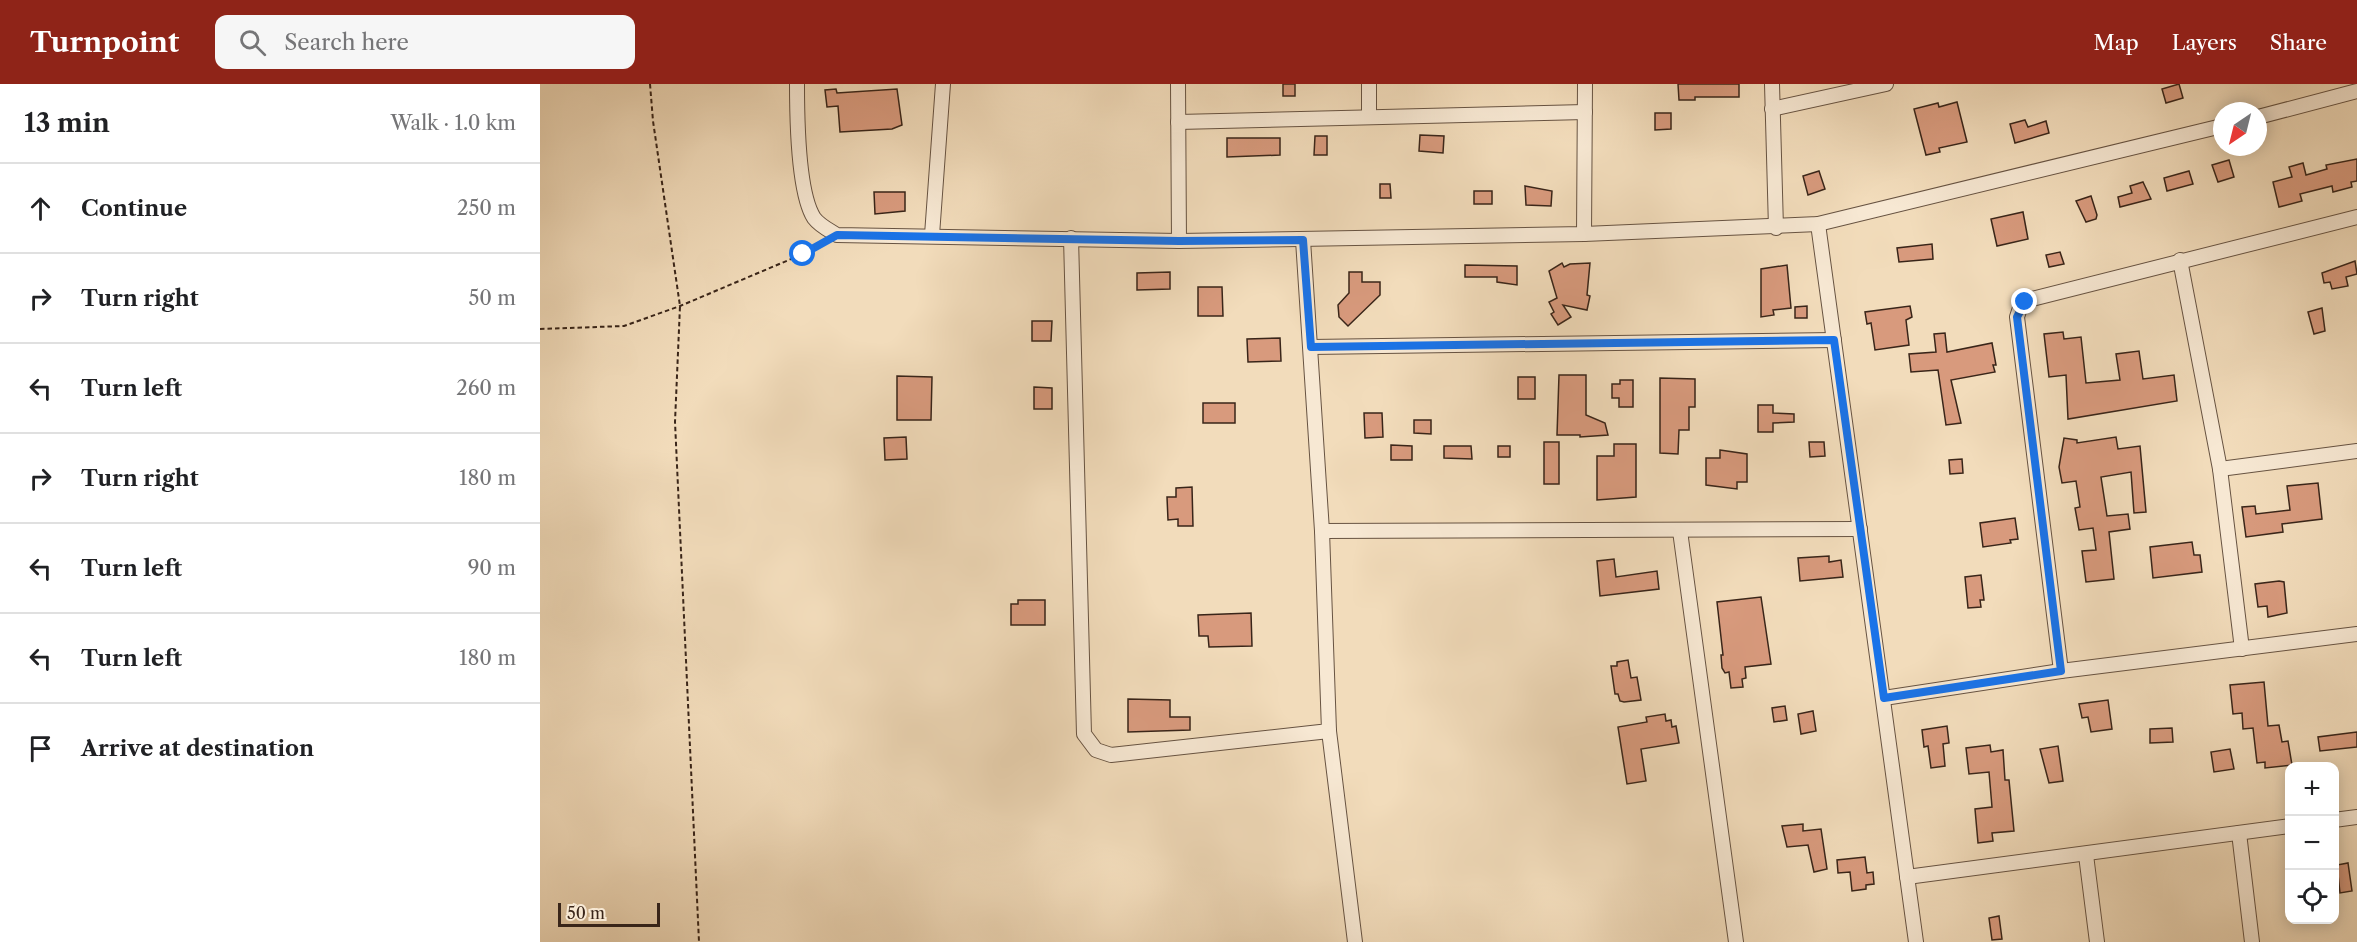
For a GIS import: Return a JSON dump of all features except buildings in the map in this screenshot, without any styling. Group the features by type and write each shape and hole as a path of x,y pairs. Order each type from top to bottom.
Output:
{"street":[{"path":"797,84 798,125 807,197 814,218 824,228 837,235 1179,241 1584,234 1776,228 1818,224 2213,128"},
{"path":"932,235 943,84"},
{"path":"1178,84 1179,241"},
{"path":"1369,84 1370,117"},
{"path":"1584,234 1585,84"},
{"path":"1772,84 1776,228"},
{"path":"1772,109 1886,84"},
{"path":"2267,115 2357,91"},
{"path":"1178,122 1585,112"},
{"path":"2061,671 2017,317 2020,308 2032,299 2357,217"},
{"path":"1818,224 1916,942"},
{"path":"1071,238 1084,734 1096,750 1112,755 1329,731"},
{"path":"1303,240 1322,531 1329,731 1355,942"},
{"path":"2180,260 2220,469 2242,649"},
{"path":"1311,347 1834,340"},
{"path":"2220,469 2357,451"},
{"path":"1322,531 1860,529"},
{"path":"1680,531 1736,942"},
{"path":"1884,698 2061,671 2357,634"},
{"path":"2339,819 2357,817"},
{"path":"1907,877 2086,855 2285,827"},
{"path":"2239,833 2252,942"},
{"path":"2086,855 2097,942"}],"path":[{"path":"650,84 653,121 680,306 675,422 699,942"},
{"path":"540,329 624,326 680,306 803,254 837,235"}],"route":[{"path":"803,254 837,235 1179,241 1303,240 1311,347 1834,340 1884,698 2061,671 2017,317 2025,302"}]}
